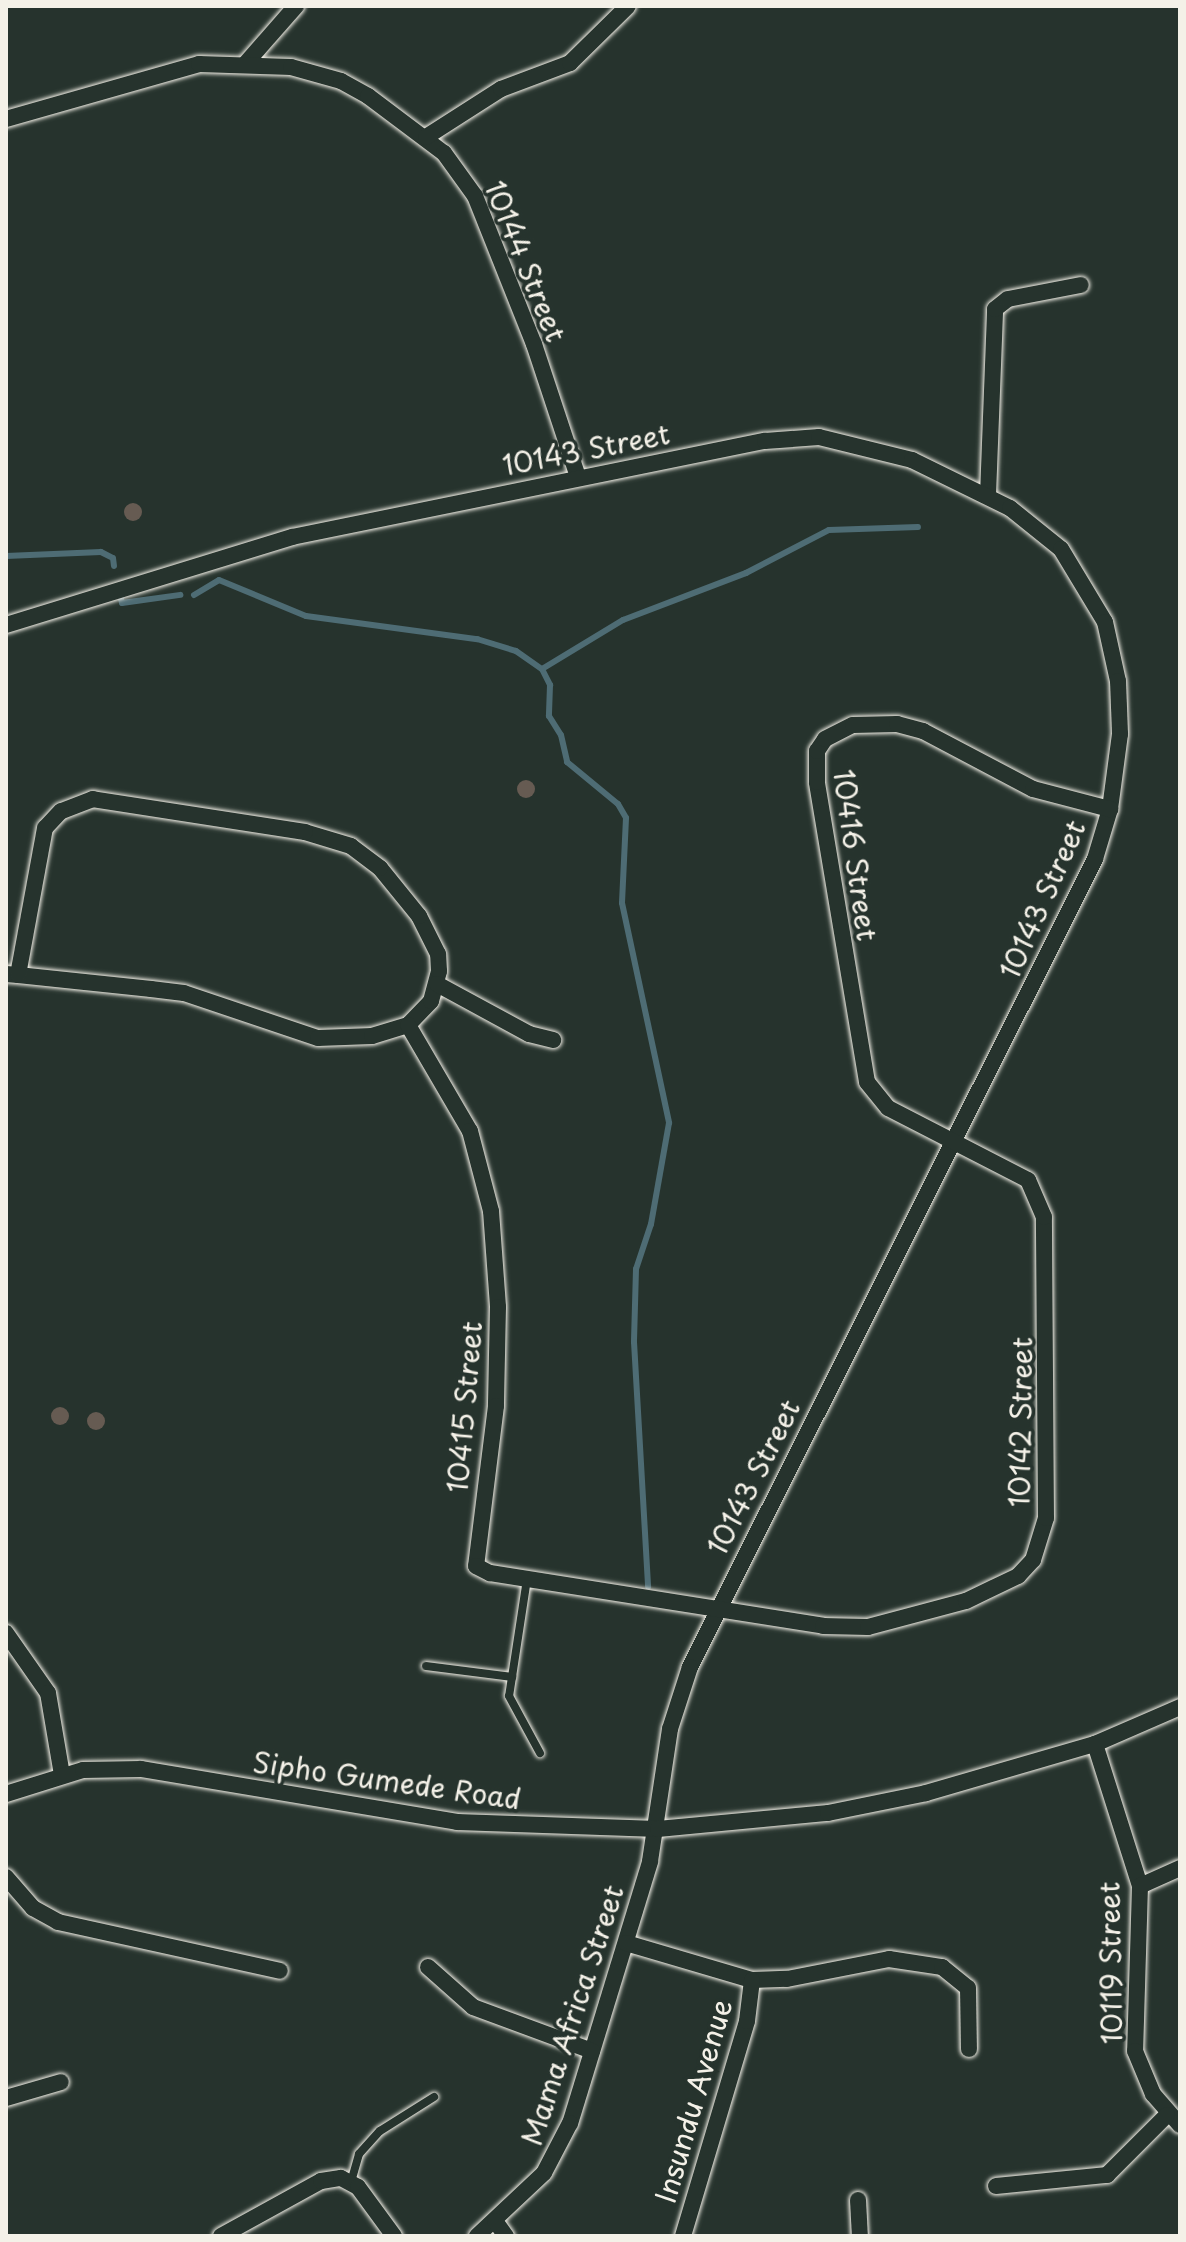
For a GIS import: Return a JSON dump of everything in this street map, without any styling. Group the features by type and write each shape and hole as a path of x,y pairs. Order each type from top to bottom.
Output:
{"street":[{"path":"246,63 296,6"},
{"path":"426,137 501,89 570,63 628,6"},
{"name":"10144 Street","path":"6,119 171,69 246,63 291,67 341,81 426,137 463,177 488,219 578,477"},
{"path":"988,495 995,309 1008,299 1081,285"},
{"name":"10143 Street","path":"6,625 279,540 765,441 819,437 880,448 988,495 1042,530 1061,549 1105,622 1121,708 1110,809 1081,889 717,1607 670,1729 658,1829"},
{"name":"10416 Street","path":"953,1143 888,1108 867,1082 817,782 817,751 825,739 853,725 897,724 923,731 1041,792 1110,809"},
{"path":"108,800 305,832 351,846 380,868 419,916 438,954 437,984 431,1001 408,1025 372,1036 318,1038 197,995 12,975 45,828 61,811 77,803 108,800"},
{"path":"437,984 529,1034 553,1040"},
{"name":"10415 Street","path":"408,1025 470,1131 491,1211 498,1307 496,1406 474,1559 480,1570 717,1607"},
{"name":"10142 Street","path":"717,1607 823,1626 868,1627 966,1601 1018,1576 1033,1560 1048,1494 1044,1217 1028,1180 953,1143"},
{"path":"6,1633 48,1693 62,1775"},
{"name":"Sipho Gumede Road","path":"6,1794 62,1775 141,1769 457,1822 658,1829 828,1813 1020,1769 1095,1744 1180,1707"},
{"name":"10119 Street","path":"1095,1744 1140,1886 1133,2030 1141,2071 1174,2120"},
{"name":"Mama Africa Street","path":"477,2236 551,2163 592,2051 658,1829"},
{"path":"1140,1886 1180,1868"},
{"path":"6,1877 33,1908 58,1922 280,1971"},
{"path":"626,1943 752,1980 787,1979 889,1959 942,1967 968,1988 969,2049"},
{"path":"428,1967 473,2007 592,2051"},
{"name":"Insundu Avenue","path":"683,2236 747,2021 752,1980"},
{"path":"6,2098 61,2082"},
{"path":"996,2186 1107,2175 1174,2120"},
{"path":"221,2236 321,2181 351,2182 394,2236"},
{"path":"858,2200 860,2236"},
{"path":"495,2221 506,2236"}],"lane":[{"path":"527,1579 510,1699 540,1753"},
{"path":"426,1666 512,1677"},
{"path":"351,2182 359,2154 380,2131 434,2097"}],"building":[{"path":"129,503 137,503 142,512 140,519 129,521 124,516 124,508"},
{"path":"522,780 530,780 535,789 533,796 522,798 517,793 517,785"},
{"path":"56,1407 64,1407 69,1416 67,1423 56,1425 51,1420 51,1412"},
{"path":"92,1412 100,1412 105,1421 103,1428 92,1430 87,1425 87,1417"}],"waterway":[{"path":"542,669 623,620 746,573 829,530 918,527"},
{"path":"6,556 101,552 113,558 114,566"},
{"path":"194,595 219,580 306,616 477,639 516,651 542,669 550,685 549,716 561,735 567,762 618,804 626,818 622,903 669,1123 651,1224 636,1269 634,1342 648,1587"},
{"path":"121,598 122,603 180,595"}]}
